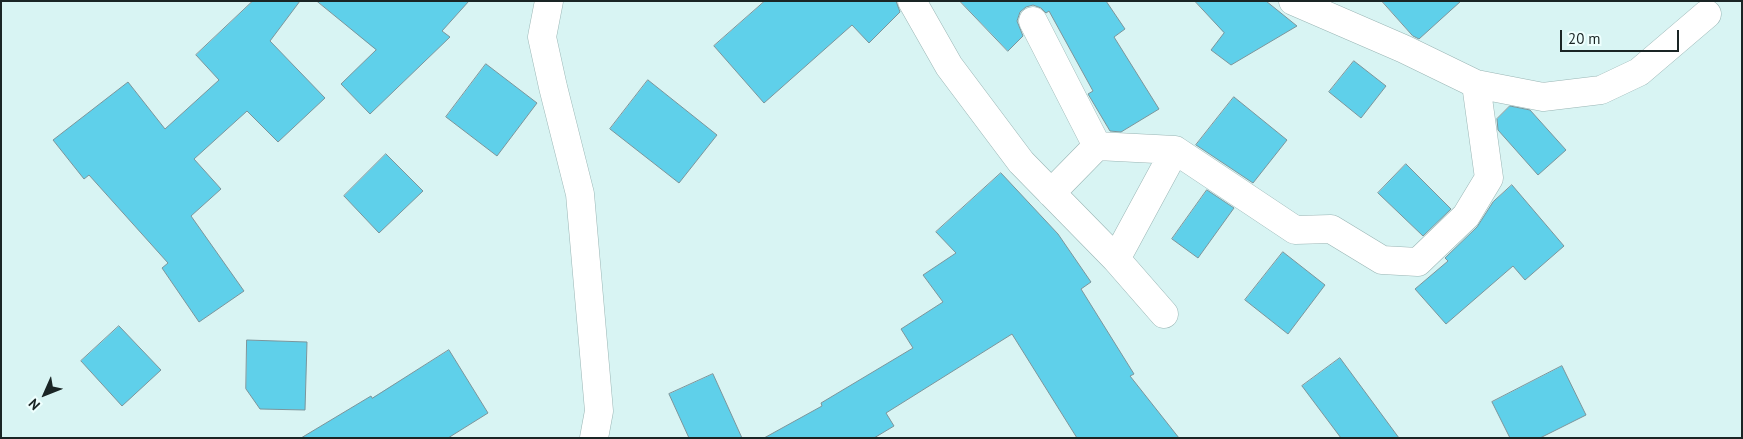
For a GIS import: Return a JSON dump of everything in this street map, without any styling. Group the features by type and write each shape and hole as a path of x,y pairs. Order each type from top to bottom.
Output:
{"street":[{"path":"549,1 542,37 580,194 599,411 594,438"},
{"path":"912,1 948,66 1021,162 1116,260 1164,314"},
{"path":"1293,1 1404,49 1476,84 1542,97 1601,90 1639,72 1707,14"},
{"path":"1033,21 1097,146"},
{"path":"1052,193 1097,146 1176,150 1296,230 1331,229 1382,260 1418,262 1466,216 1490,178 1476,84"},
{"path":"1116,260 1176,150"}],"building":[{"path":"253,1 300,1 270,41 325,98 278,142 247,111 194,159 221,189 191,216 244,291 199,322 162,268 168,263 89,175 84,179 53,140 128,82 165,129 219,80 196,55"},
{"path":"317,1 469,1 442,31 450,37 370,114 341,84 376,50"},
{"path":"765,1 896,1 900,12 869,43 852,25 764,103 714,46"},
{"path":"960,1 1106,1 1125,29 1114,37 1159,109 1121,132 1110,131 1088,94 1093,91 1049,11 1046,13 1041,8 1033,5 1026,7 1020,12 1017,21 1023,36 1008,51"},
{"path":"1195,1 1266,1 1297,26 1231,65 1211,50 1224,33"},
{"path":"1382,1 1461,1 1419,39 1413,36"},
{"path":"1354,61 1386,86 1361,118 1329,92"},
{"path":"486,64 537,103 497,156 446,117"},
{"path":"648,80 717,135 679,183 610,129"},
{"path":"1234,97 1287,140 1253,183 1196,145"},
{"path":"1510,106 1530,110 1566,150 1538,175 1498,130 1497,119"},
{"path":"386,154 423,191 379,233 344,196"},
{"path":"1406,164 1451,209 1423,236 1378,193"},
{"path":"1001,173 1058,234 1091,282 1081,289 1134,374 1130,376 1179,438 1077,438 1012,334 886,413 894,426 874,438 764,438 822,406 821,403 913,348 901,329 943,302 923,275 956,253 936,232"},
{"path":"1512,185 1564,246 1525,280 1513,266 1446,324 1415,289 1448,261 1445,258 1477,227 1493,202"},
{"path":"1207,190 1234,208 1198,258 1172,239"},
{"path":"1283,252 1325,285 1288,334 1245,300"},
{"path":"119,326 161,370 122,406 81,361"},
{"path":"247,340 307,342 305,410 260,409 246,389"},
{"path":"449,350 488,413 448,438 301,438 371,396 372,398"},
{"path":"1340,358 1399,438 1341,438 1302,386"},
{"path":"1562,366 1586,415 1540,438 1510,438 1492,402"},
{"path":"713,374 742,438 689,438 669,394"}]}
